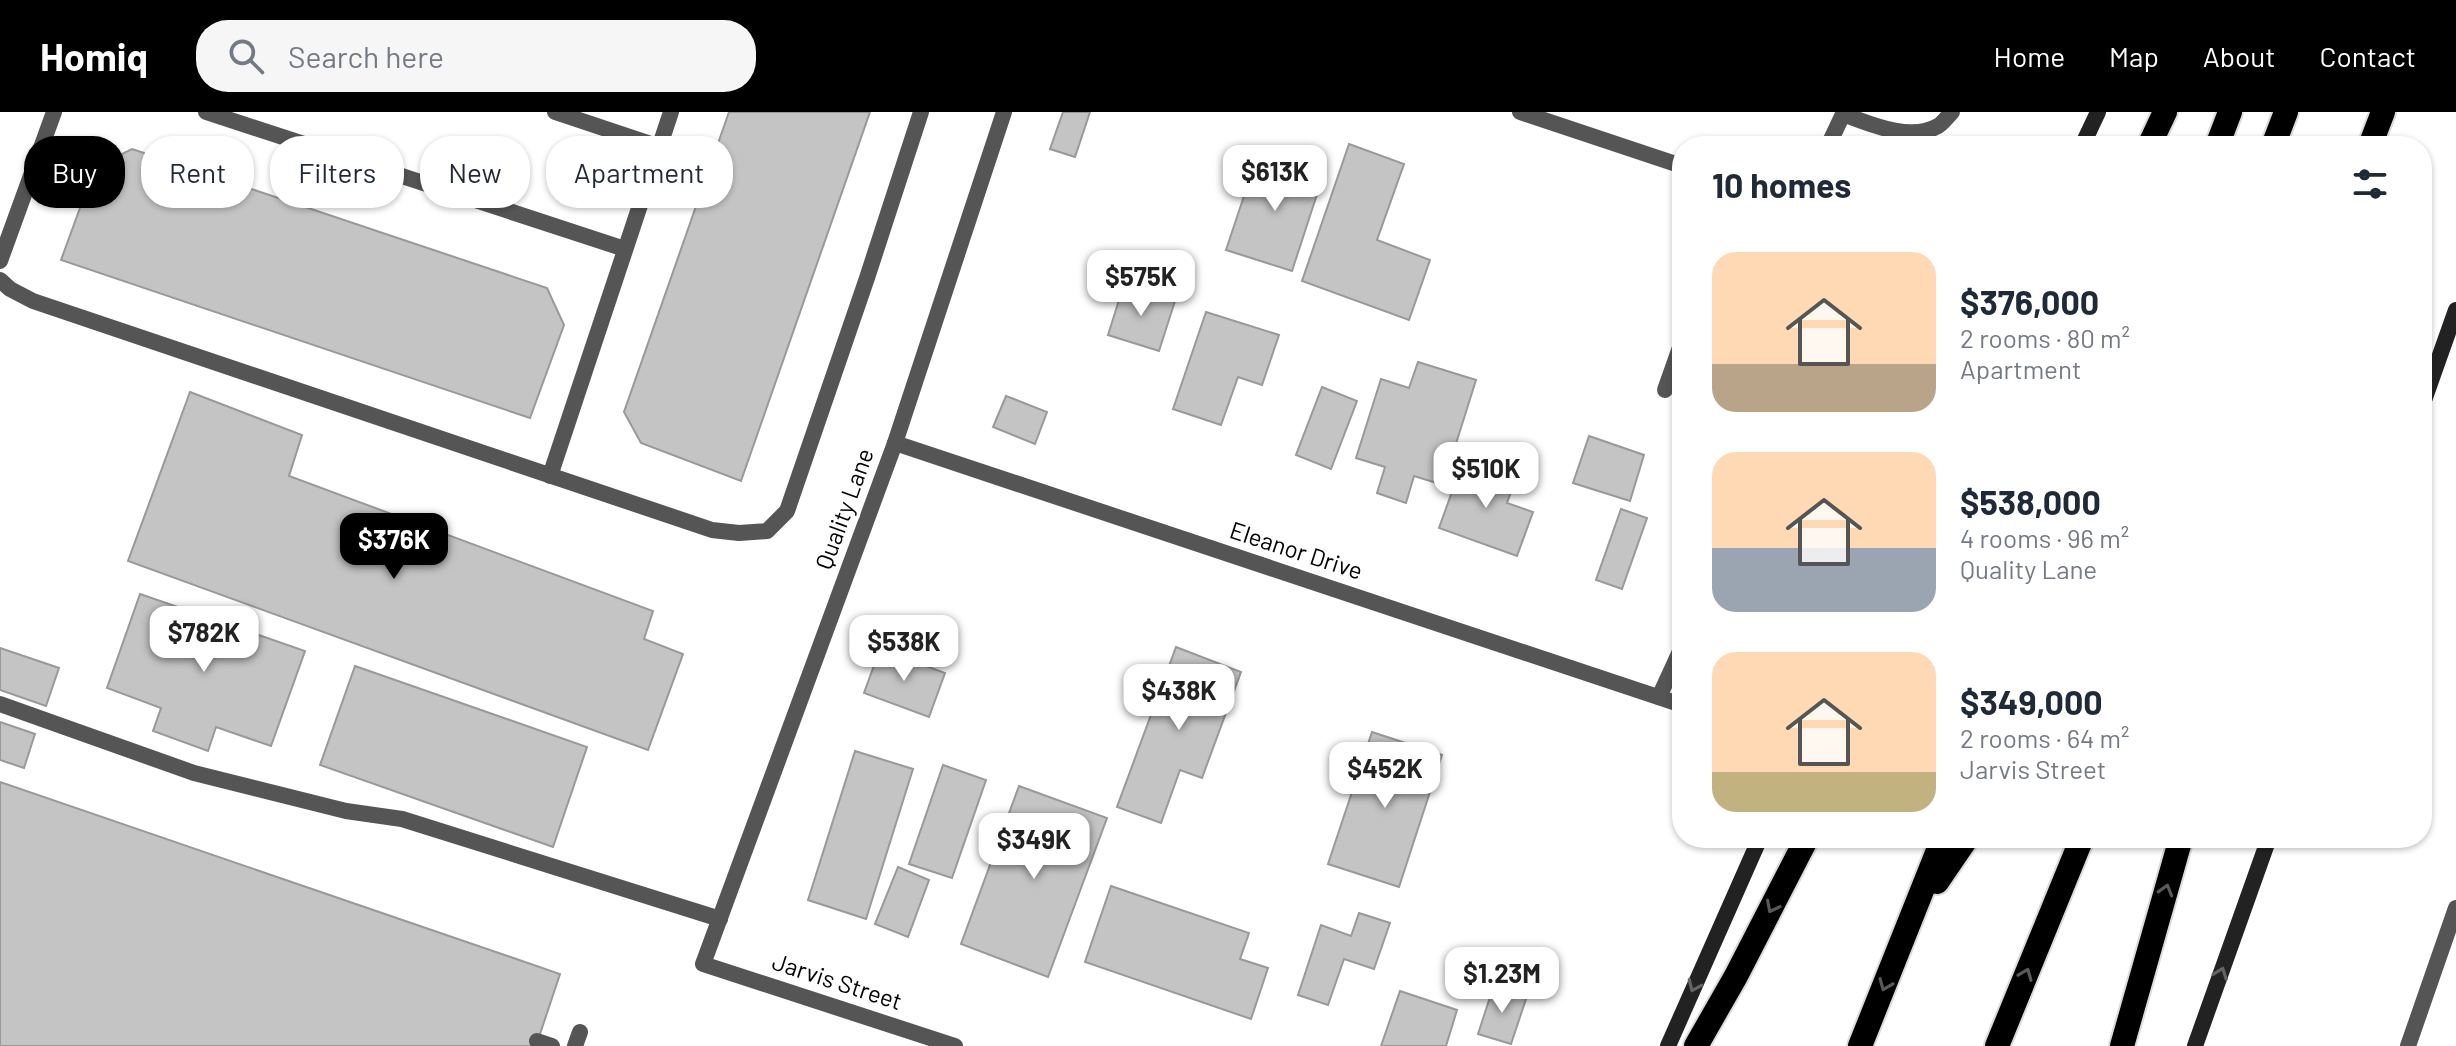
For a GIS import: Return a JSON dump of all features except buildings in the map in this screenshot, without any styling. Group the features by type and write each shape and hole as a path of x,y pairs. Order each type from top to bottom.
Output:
{"highway":[{"path":"2154,136 2165,112"},
{"path":"2221,136 2230,112"},
{"path":"2277,136 2286,112"},
{"path":"2374,136 2383,112"},
{"path":"1696,1046 1802,848"},
{"path":"1860,1046 1939,848"},
{"path":"1909,924 1960,848"},
{"path":"1997,1046 2078,848"},
{"path":"2122,1046 2178,848"}],"main road":[{"path":"2087,136 2098,112"},
{"path":"2432,378 2456,310"},
{"path":"1668,1046 1756,848"},
{"path":"2195,1046 2265,848"}],"street":[{"path":"0,261 54,112"},
{"path":"206,112 625,249"},
{"path":"555,112 627,136"},
{"path":"663,136 671,112"},
{"path":"0,280 33,301 712,530 739,533 767,531 787,511 921,112"},
{"name":"Quality Lane","path":"703,964 895,443 1004,112"},
{"path":"1520,112 1672,163"},
{"path":"1833,136 1843,113 1884,129 1915,132 1938,126 1952,112"},
{"path":"550,476 639,208"},
{"path":"1665,390 1672,370"},
{"name":"Eleanor Drive","path":"895,443 1672,702"},
{"path":"1659,697 1672,669"},
{"path":"0,704 194,773 346,811 402,819 720,919"},
{"path":"2408,1046 2456,908"},
{"name":"Jarvis Street","path":"703,964 955,1046"}]}
